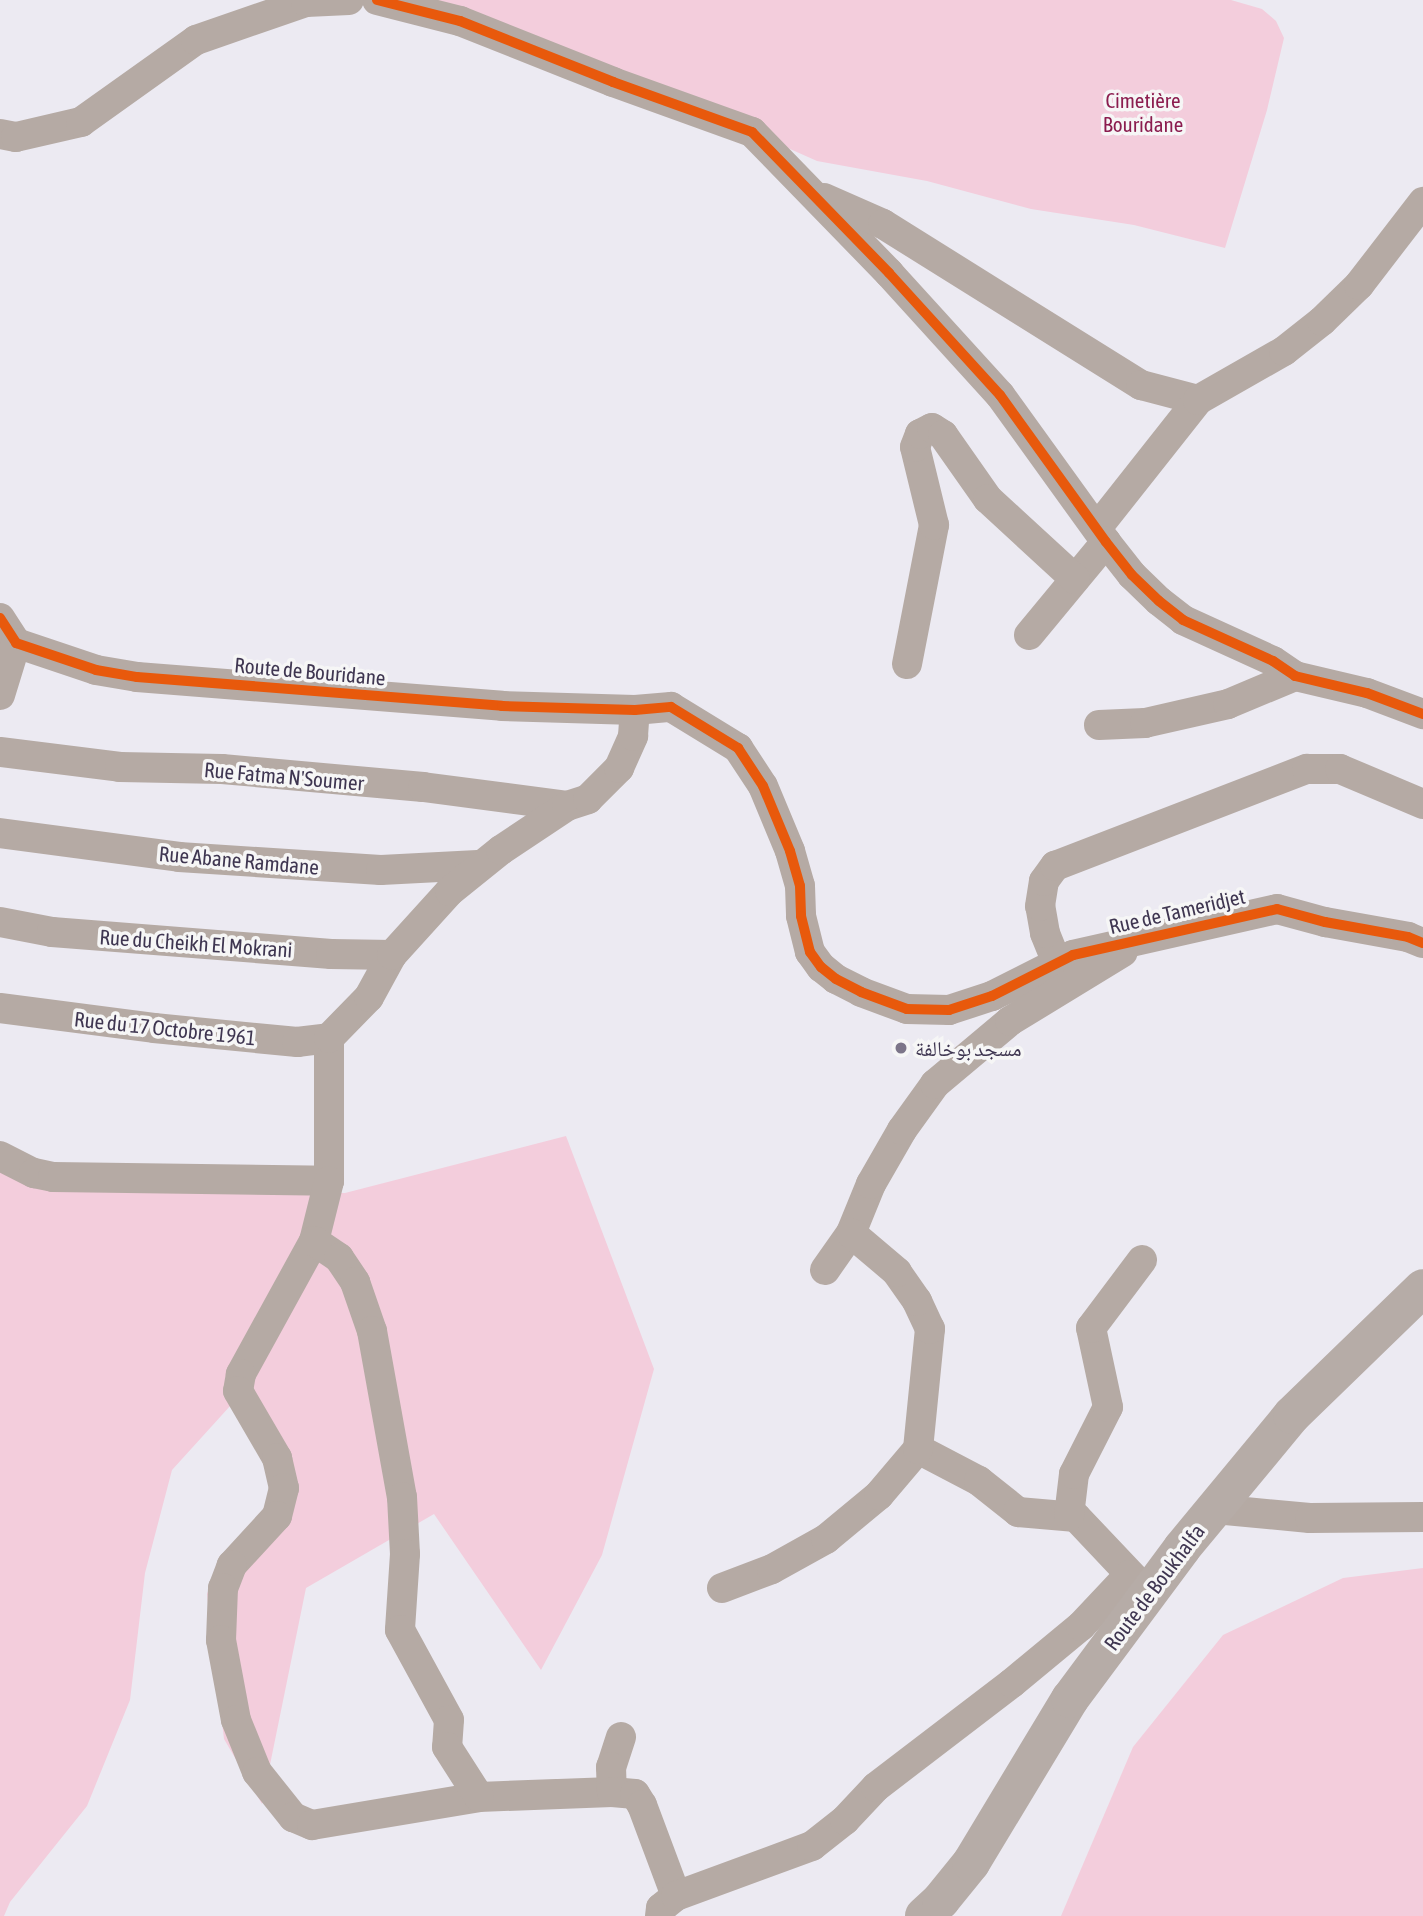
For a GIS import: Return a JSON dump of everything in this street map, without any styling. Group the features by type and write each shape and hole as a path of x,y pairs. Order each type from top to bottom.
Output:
{"main road":[{"name":"Route de Boukhalfa","path":"923,1916 942,1900 994,1830 1139,1584 1214,1509 1292,1415 1423,1288"}],"street":[{"path":"0,134 16,137 81,122 196,40 306,2 349,0"},
{"path":"377,0 460,21 612,82 752,132 924,310 1000,395 1132,575 1183,620 1273,661 1295,676 1367,693 1423,714"},
{"path":"808,191 883,224 1141,385 1198,400"},
{"path":"1029,635 1075,579 1102,535 1198,400 1284,351 1322,321 1359,285 1412,218 1422,199"},
{"path":"907,664 934,525 915,447 920,434 932,428 943,435 988,499 1075,579"},
{"path":"0,618 16,643 0,695"},
{"name":"Route de Bouridane","path":"16,643 96,670 137,677 348,692 425,701 635,710 671,707 738,748 763,786 790,851 800,886 805,934 810,952 821,967 836,979 861,992 907,1009 948,1010"},
{"path":"1099,725 1145,723 1228,704 1295,676"},
{"path":"635,710 633,736 620,768 588,799 567,806 478,865 392,954 369,997 329,1038 329,1181 314,1241 241,1374 238,1391 277,1458 284,1488 277,1516 232,1565 223,1588 221,1640 236,1720 257,1772 293,1817 312,1825 479,1797 611,1792 635,1794 642,1805 668,1906 812,1846 845,1820 876,1787 1139,1584 1076,1517 1018,1512 979,1481 918,1449"},
{"name":"Rue Fatma N'Soumer","path":"0,752 120,767 222,769 423,787 567,806"},
{"path":"1056,963 1045,933 1041,906 1044,881 1055,866 1307,769 1340,769 1423,804"},
{"name":"Rue Abane Ramdane","path":"0,833 179,857 381,870 478,865"},
{"name":"Rue de Tameridjet","path":"948,1010 992,996 1073,955 1277,909 1325,922 1408,937 1423,943"},
{"name":"Rue du Cheikh El Mokrani","path":"0,922 52,932 331,954 392,954"},
{"path":"825,1270 851,1233 871,1184 902,1130 935,1084 1010,1021 1144,939"},
{"name":"Rue du 17 Octobre 1961","path":"0,1008 285,1041 329,1038"},
{"path":"0,1156 34,1173 53,1177 329,1181"},
{"path":"722,1588 772,1569 826,1539 879,1495 918,1449 930,1329 897,1272 851,1233"},
{"path":"314,1241 339,1258 355,1282 372,1331 402,1497 405,1554 400,1630 449,1720 447,1747 479,1797"},
{"path":"1069,1516 1074,1474 1108,1407 1091,1328 1142,1260"},
{"path":"1214,1509 1310,1518 1423,1517"},
{"path":"611,1792 611,1768 621,1737"}],"green space":[{"name":"Cimetière Bouridane","path":"377,0 1231,0 1262,9 1276,21 1284,38 1267,110 1225,248 1134,225 1031,209 927,181 817,161 752,132"},
{"path":"566,1136 654,1369 602,1555 541,1670 434,1514 306,1588 262,1804 224,1739 207,1594 219,1562 262,1517 275,1481 231,1405 172,1470 145,1573 130,1700 87,1806 10,1902 4,1916 0,1916 0,1162 120,1189 345,1193"},
{"path":"1423,1568 1423,1916 1061,1916 1133,1747 1223,1635 1343,1578"}],"cycle path":[{"path":"377,0 460,21 613,82 752,132 889,273 1000,395 1106,542 1132,575 1159,601 1183,620 1273,661 1295,676 1367,693 1423,714"},
{"path":"0,618 16,643 96,670 137,677 502,706 635,710 671,707 738,748 763,786 790,851 800,886 801,916 810,952 821,967 836,979 861,992 907,1009 949,1010 992,996 1073,955 1277,909 1325,922 1408,937 1423,943"}],"place":[{"name":"مسجد بوخالفة","path":"901,1048"}]}
